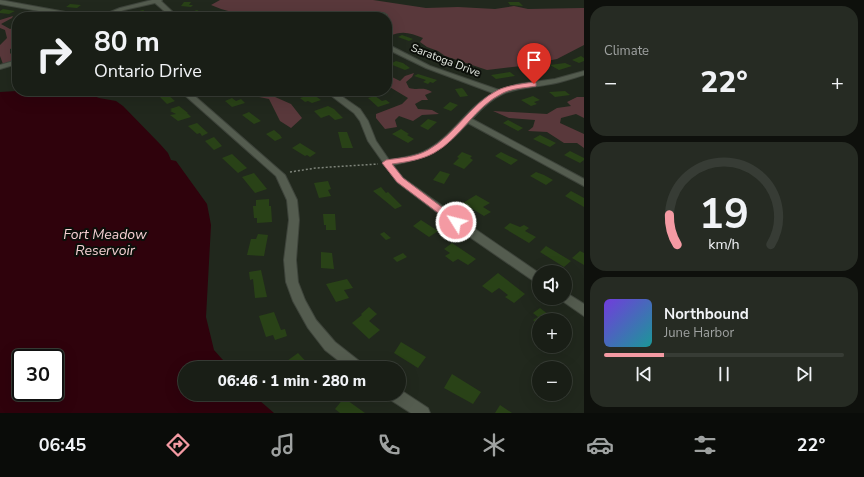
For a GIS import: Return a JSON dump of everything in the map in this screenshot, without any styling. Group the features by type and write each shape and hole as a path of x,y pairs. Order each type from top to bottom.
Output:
{"street":[{"path":"114,12 158,0 170,12"},
{"path":"0,2 55,12"},
{"name":"Saratoga Drive","path":"392,49 428,67 499,92"},
{"path":"0,68 12,64"},
{"path":"386,163 419,157 431,152 466,119 499,92 508,88 552,82 584,73"},
{"path":"190,96 258,154 280,175 292,200 294,220 290,260 292,282 299,301 312,324 330,346 349,361"},
{"path":"336,96 356,110 364,121 372,141 386,163 400,180 532,274"},
{"path":"466,119 584,182"},
{"path":"572,302 584,311"},
{"path":"405,401 423,413"}],"path":[{"path":"280,175 316,168 386,163"}],"shaded area":[{"path":"220,0 373,0 426,8 458,7 495,9 514,6 528,9 584,8 584,45 557,59 521,66 487,70 445,56 438,51 427,47 420,42 423,38 406,33 392,35 392,12 232,12 211,5"},
{"path":"12,16 12,18 1,24 10,29 12,28 12,48 10,49 10,53 12,55 12,61 3,64 0,56 0,45 7,38 5,30 0,28 0,20"},
{"path":"414,73 406,82 409,88 425,89 432,92 425,95 428,100 422,100 415,104 418,109 432,110 439,114 422,115 413,121 399,116 395,120 397,127 385,129 376,118 376,114 402,104 408,98 392,88 392,77 400,81 405,76"},
{"path":"253,96 273,96 291,104 302,118 291,128 280,121 269,99"},
{"path":"577,97 584,97 584,118 576,114 561,118 560,123 584,134 584,148 577,143 564,143 547,132 528,131 533,127 535,120 509,118 493,111 547,114 557,108 571,106 567,102"}],"water":[{"name":"Fort Meadow Reservoir","path":"12,91 12,96 94,96 116,101 123,106 160,144 168,153 171,160 176,161 207,204 211,225 206,317 214,350 224,361 178,361 178,401 260,401 274,413 0,413 0,92"}],"building":[{"path":"184,2 191,2 189,5 193,5 191,7 181,6"},
{"path":"508,2 519,2 523,6 510,5"},
{"path":"70,4 81,5 77,8 66,7"},
{"path":"3,9 15,11 9,14 0,13"},
{"path":"143,10 146,12 136,12"},
{"path":"402,35 413,39 409,41 398,37"},
{"path":"424,50 434,54 429,56 419,52"},
{"path":"581,56 584,58 584,61 579,63 572,60"},
{"path":"396,61 403,63 410,68 405,70 392,65 392,63"},
{"path":"456,62 465,63 463,65 471,68 467,71 455,67 457,66 453,64"},
{"path":"565,63 572,66 559,70 550,65"},
{"path":"538,68 543,72 533,73 528,69"},
{"path":"510,72 515,76 496,79 491,75"},
{"path":"418,74 437,80 428,84 423,82 426,80 414,76"},
{"path":"462,88 468,96 460,97 455,89"},
{"path":"565,91 570,95 555,97 549,92"},
{"path":"159,96 169,96 175,101 167,104"},
{"path":"302,96 315,96 321,100 312,103 308,101 305,102 300,98 303,97"},
{"path":"375,96 382,101 386,100 390,103 378,107 368,98"},
{"path":"533,96 540,100 534,102 537,104 531,106 521,100"},
{"path":"232,98 236,101 241,99 245,103 232,107 225,101"},
{"path":"450,102 458,105 451,111 443,108"},
{"path":"179,106 191,117 178,121 170,115 176,114 170,111 172,110 170,109"},
{"path":"328,106 334,109 343,118 335,120 329,115 321,118 314,111"},
{"path":"249,112 261,121 254,124 242,115"},
{"path":"428,119 437,122 428,130 420,126"},
{"path":"508,120 523,128 518,131 503,123"},
{"path":"197,123 208,133 202,136 200,133 197,134 188,126"},
{"path":"401,129 414,139 408,143 392,134"},
{"path":"274,130 282,138 275,141 266,134"},
{"path":"338,132 347,132 353,148 342,148"},
{"path":"540,135 556,143 550,147 533,139"},
{"path":"214,137 222,146 214,150 205,141"},
{"path":"300,143 316,153 310,157 307,155 305,156 292,148"},
{"path":"570,151 584,158 584,160 580,163 564,155"},
{"path":"462,152 472,156 470,158 473,160 464,169 453,164"},
{"path":"501,152 518,160 511,165 495,156"},
{"path":"232,154 247,168 238,173 222,158"},
{"path":"440,171 450,174 444,184 433,180"},
{"path":"536,172 553,180 546,185 530,176"},
{"path":"254,173 267,189 255,193 242,177"},
{"path":"328,181 331,189 328,190 331,196 319,198 314,183"},
{"path":"381,187 402,206 395,209 373,191"},
{"path":"571,191 584,198 584,207 565,196"},
{"path":"476,195 490,203 483,207 491,212 484,216 463,203"},
{"path":"269,199 272,222 257,223 257,218 254,218 253,206 256,206 256,200"},
{"path":"323,214 335,214 336,230 326,230"},
{"path":"421,220 438,231 429,237 413,226"},
{"path":"510,223 520,227 524,225 529,228 525,231 536,237 529,243 504,228"},
{"path":"384,232 391,238 386,240 380,234"},
{"path":"258,234 268,235 264,256 247,255 251,239 256,239"},
{"path":"452,243 476,259 468,265 458,259 453,262 445,256 450,253 444,249"},
{"path":"546,246 571,261 566,265 561,265 540,252"},
{"path":"580,251 584,253 584,265 572,258"},
{"path":"321,252 332,253 334,269 321,268"},
{"path":"403,253 407,257 397,262 393,258"},
{"path":"261,270 267,297 255,298 253,279 250,280 249,272"},
{"path":"498,273 525,294 514,303 505,297 508,295 499,288 492,293 482,286"},
{"path":"347,279 353,288 344,290 349,298 336,302 326,284"},
{"path":"369,307 377,314 369,321 380,330 369,339 352,323"},
{"path":"540,308 546,313 533,313"},
{"path":"274,312 281,330 285,329 287,336 275,340 273,335 266,337 259,316"},
{"path":"401,342 426,357 418,368 394,353"},
{"path":"298,353 305,361 287,361"},
{"path":"452,374 481,392 473,404 444,388"},
{"path":"342,401 348,401 365,413 340,413 335,409"},
{"path":"500,405 512,413 495,413"}],"route":[{"path":"456,222 400,180 386,163 419,157 431,152 456,131 466,119 499,92 508,88 534,84"}]}
